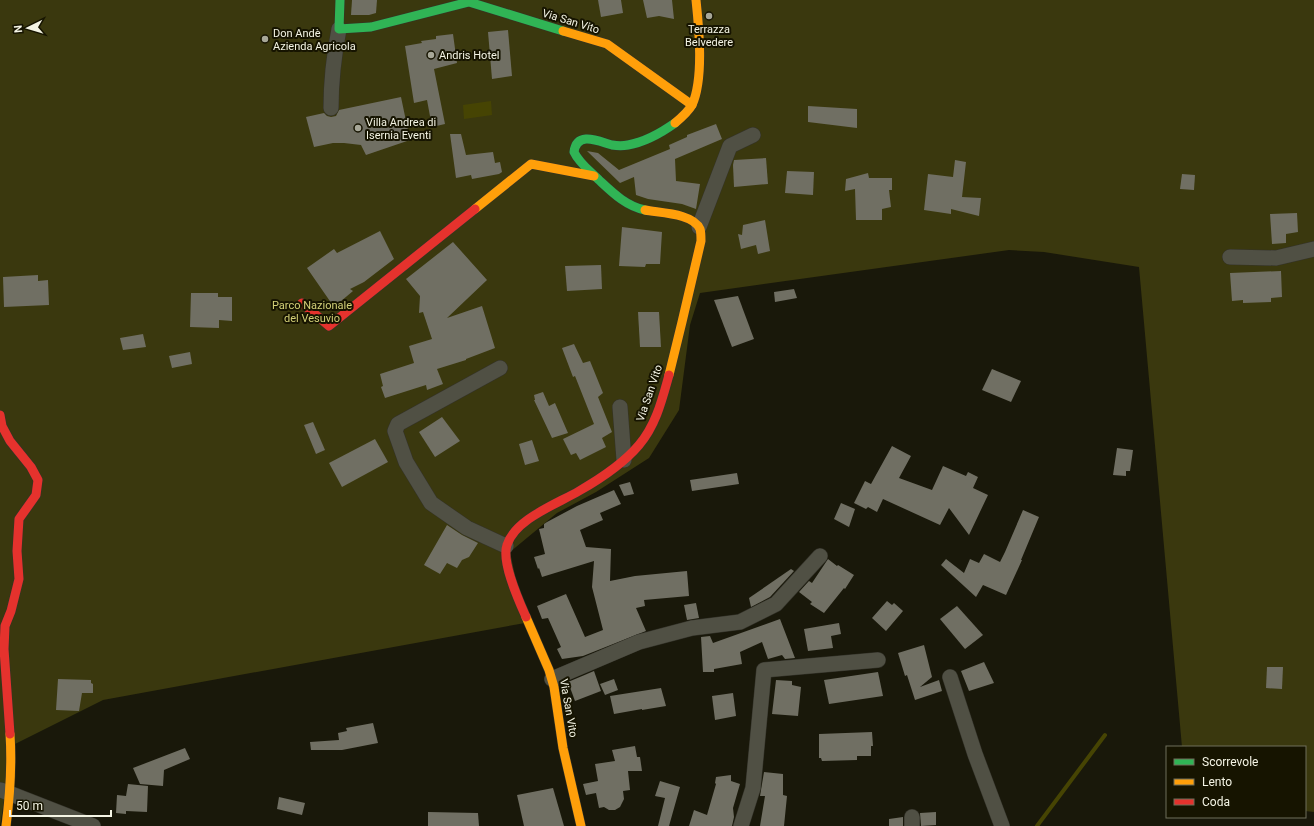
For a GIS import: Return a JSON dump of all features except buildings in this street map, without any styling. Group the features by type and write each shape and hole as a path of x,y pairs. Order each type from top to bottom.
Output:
{"street":[{"path":"330,108 334,54 339,29 340,0"},
{"path":"696,0 699,49 697,86 692,105 684,115 669,127 649,138 620,146 594,139 586,139 579,141 575,146 574,152 594,176 625,203 640,210 692,220 699,227 730,146 753,135"},
{"name":"Via San Vito","path":"339,29 371,27 469,2 607,44 692,105"},
{"path":"302,304 329,326 531,164 594,176"},
{"name":"Via San Vito","path":"581,826 561,737 556,690 510,579 505,558 506,546 511,536 540,512 587,487 624,460 640,444 652,426 663,397 675,354 701,241 699,227"},
{"path":"1230,257 1276,258 1314,249"},
{"path":"500,368 398,424 395,431 406,462 431,503 467,528 506,546"},
{"path":"620,407 624,460"},
{"path":"0,415 2,426 10,441 31,468 38,480 36,495 19,518 17,551 19,579 5,626 5,664 10,755 5,791 6,826"},
{"path":"552,679 639,642 692,628 740,622 776,604 820,556"},
{"path":"741,826 752,788 764,670 878,660"},
{"path":"950,677 975,754 1002,826"},
{"path":"5,791 93,826"}],"green space":[{"name":"Parco Nazionale del Vesuvio","path":"0,0 1314,0 1314,812 1306,811 1306,746 1182,746 1139,267 1044,252 1009,250 700,293 690,325 679,410 649,458 596,492 557,513 510,552 525,623 103,700 13,745 0,826"}],"shaded area":[{"path":"491,101 492,115 464,119 463,105"}],"waterway":[{"path":"1037,826 1105,735"}],"traffic: fast":[{"path":"340,0 339,29 371,27 469,2 563,31"},
{"path":"645,210 626,202 585,167 574,152 576,145 584,139 595,140 616,146 634,144 653,137 675,123"}],"traffic: slow":[{"path":"675,123 692,105 696,94 700,53 696,0"},
{"path":"563,31 607,44 692,105"},
{"path":"475,209 531,164 594,176"},
{"path":"645,210 683,217 696,224 701,232 701,241 669,375"},
{"path":"526,617 549,670 554,687 563,748 581,826"},
{"path":"6,826 9,803 11,757 10,734"}],"traffic: jam":[{"path":"302,303 329,326 475,209"},
{"path":"526,617 519,601 506,561 507,545 511,536 527,520 611,471 633,452 645,437 654,421 669,375"},
{"path":"0,415 2,426 10,441 31,467 38,480 36,495 19,519 17,551 19,579 11,611 5,626 4,649 10,734"}],"place":[{"name":"Terrazza Belvedere","path":"709,16"},
{"name":"Don Andè Azienda Agricola","path":"265,39"},
{"name":"Andris Hotel","path":"431,55"},
{"name":"Villa Andrea di Isernia Eventi","path":"358,128"}]}
